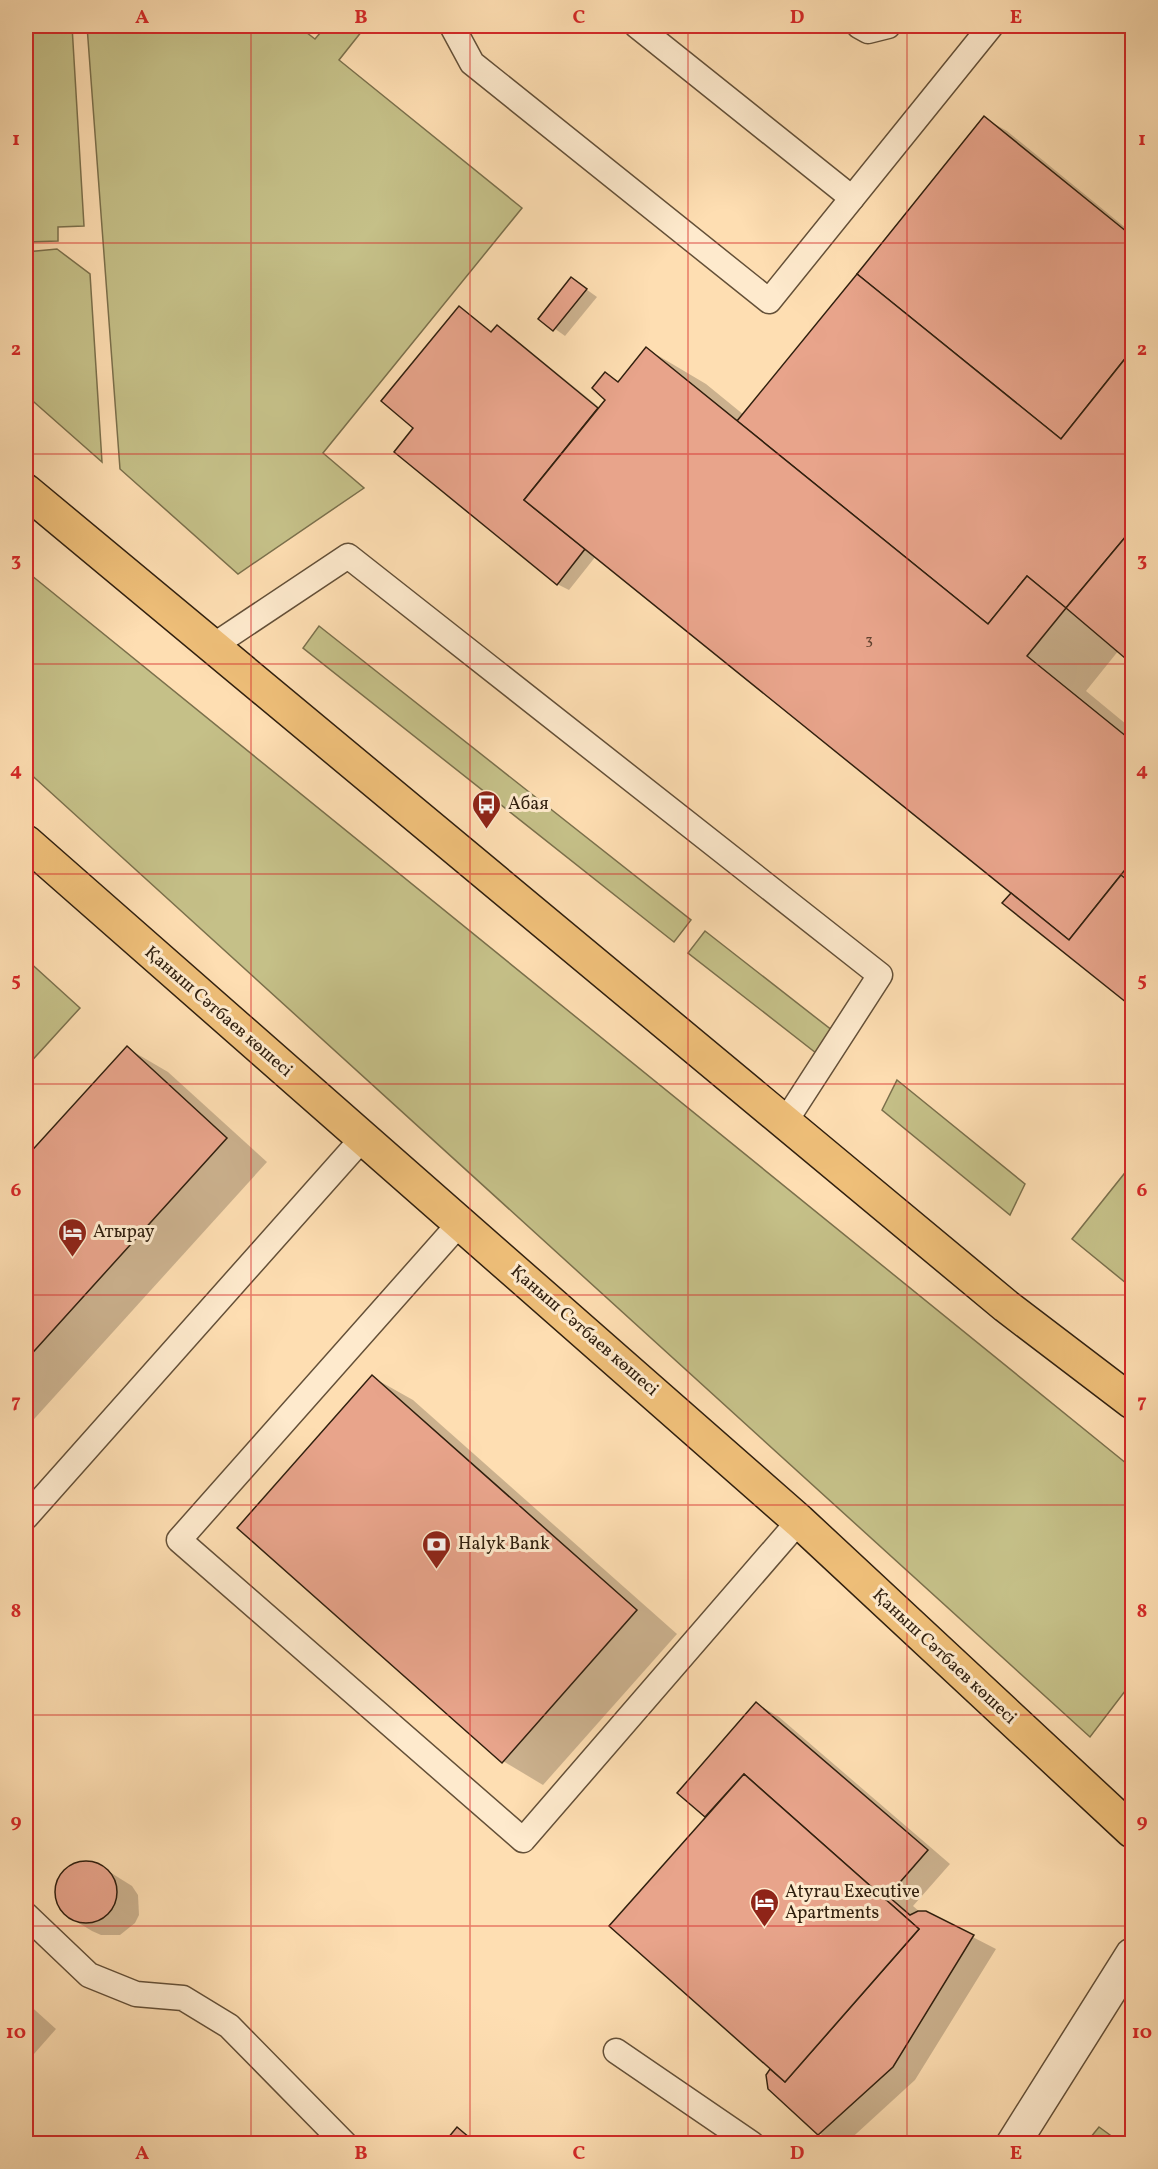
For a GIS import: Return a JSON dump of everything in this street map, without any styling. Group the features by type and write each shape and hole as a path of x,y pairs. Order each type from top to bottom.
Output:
{"main road":[{"path":"26,491 1006,1306 1132,1402"},
{"name":"Қаныш Сәтбаев көшесі","path":"26,842 799,1521 1132,1831"}],"street":[{"path":"1013,2144 1132,1955"}],"lane":[{"path":"452,26 472,63 769,301 991,26"},
{"path":"637,26 852,198"},
{"path":"859,26 868,31 888,26"},
{"path":"213,646 348,556 880,975 785,1122"},
{"path":"26,1517 362,1139"},
{"path":"460,1223 179,1540 523,1839 799,1521"},
{"path":"26,1915 89,1975 136,1994 183,1998 229,2026 345,2144"},
{"path":"616,2051 752,2144"}],"shaded area":[{"path":"26,26 72,26 84,226 58,227 58,241 26,242"},
{"path":"87,26 298,26 315,39 326,26 366,26 339,60 522,208 323,453 364,488 238,574 120,469"},
{"path":"57,249 90,274 102,462 26,395 26,252"},
{"path":"26,571 1132,1468 1132,1682 1090,1737 26,770"},
{"path":"319,626 691,920 674,942 303,648"},
{"path":"705,931 833,1031 816,1053 688,953"},
{"path":"26,959 80,1008 26,1067"},
{"path":"897,1080 1025,1184 1010,1215 882,1110"},
{"path":"1132,1164 1132,1288 1072,1239"},
{"path":"1099,2127 1121,2143 1086,2143"}],"building":[{"path":"984,116 1132,236 1132,350 1061,439 857,274"},
{"path":"857,274 1061,439 1132,350 1132,529 1066,608 1027,576 988,624 737,421"},
{"path":"571,277 587,289 553,331 538,319"},
{"path":"459,306 491,332 497,325 598,408 524,500 585,549 557,585 394,452 413,428 381,401"},
{"path":"646,347 988,624 1027,576 1066,608 1027,656 1132,741 1132,861 1069,940 524,500 605,400 592,388 605,372 618,382"},
{"path":"1132,529 1132,664 1066,608"},
{"path":"1121,875 1132,884 1132,1007 1002,903 1011,893 1069,940"},
{"name":"Атырау","path":"127,1046 227,1138 26,1360 26,1157"},
{"name":"Halyk Bank","path":"372,1375 637,1610 502,1763 237,1528"},
{"path":"756,1702 928,1850 888,1896 910,1915 918,1911 926,1911 974,1935 893,2067 818,2135 768,2089 766,2075 770,2069 785,2082 919,1929 744,1774 705,1817 677,1793"},
{"name":"Atyrau Executive Apartments","path":"744,1774 919,1929 785,2082 609,1926"},
{"path":"80,1861 92,1861 108,1870 115,1880 117,1892 115,1904 108,1914 92,1923 80,1923 69,1918 60,1909 55,1898 55,1886 60,1875 69,1866"},
{"path":"457,2127 477,2144 443,2144"},
{"path":"663,2136 675,2144 658,2144"}],"place":[{"name":"Абая","path":"487,830"},
{"name":"Атырау","path":"72,1258"},
{"name":"Halyk Bank","path":"437,1570"},
{"name":"Atyrau Executive Apartments","path":"764,1928"}]}
